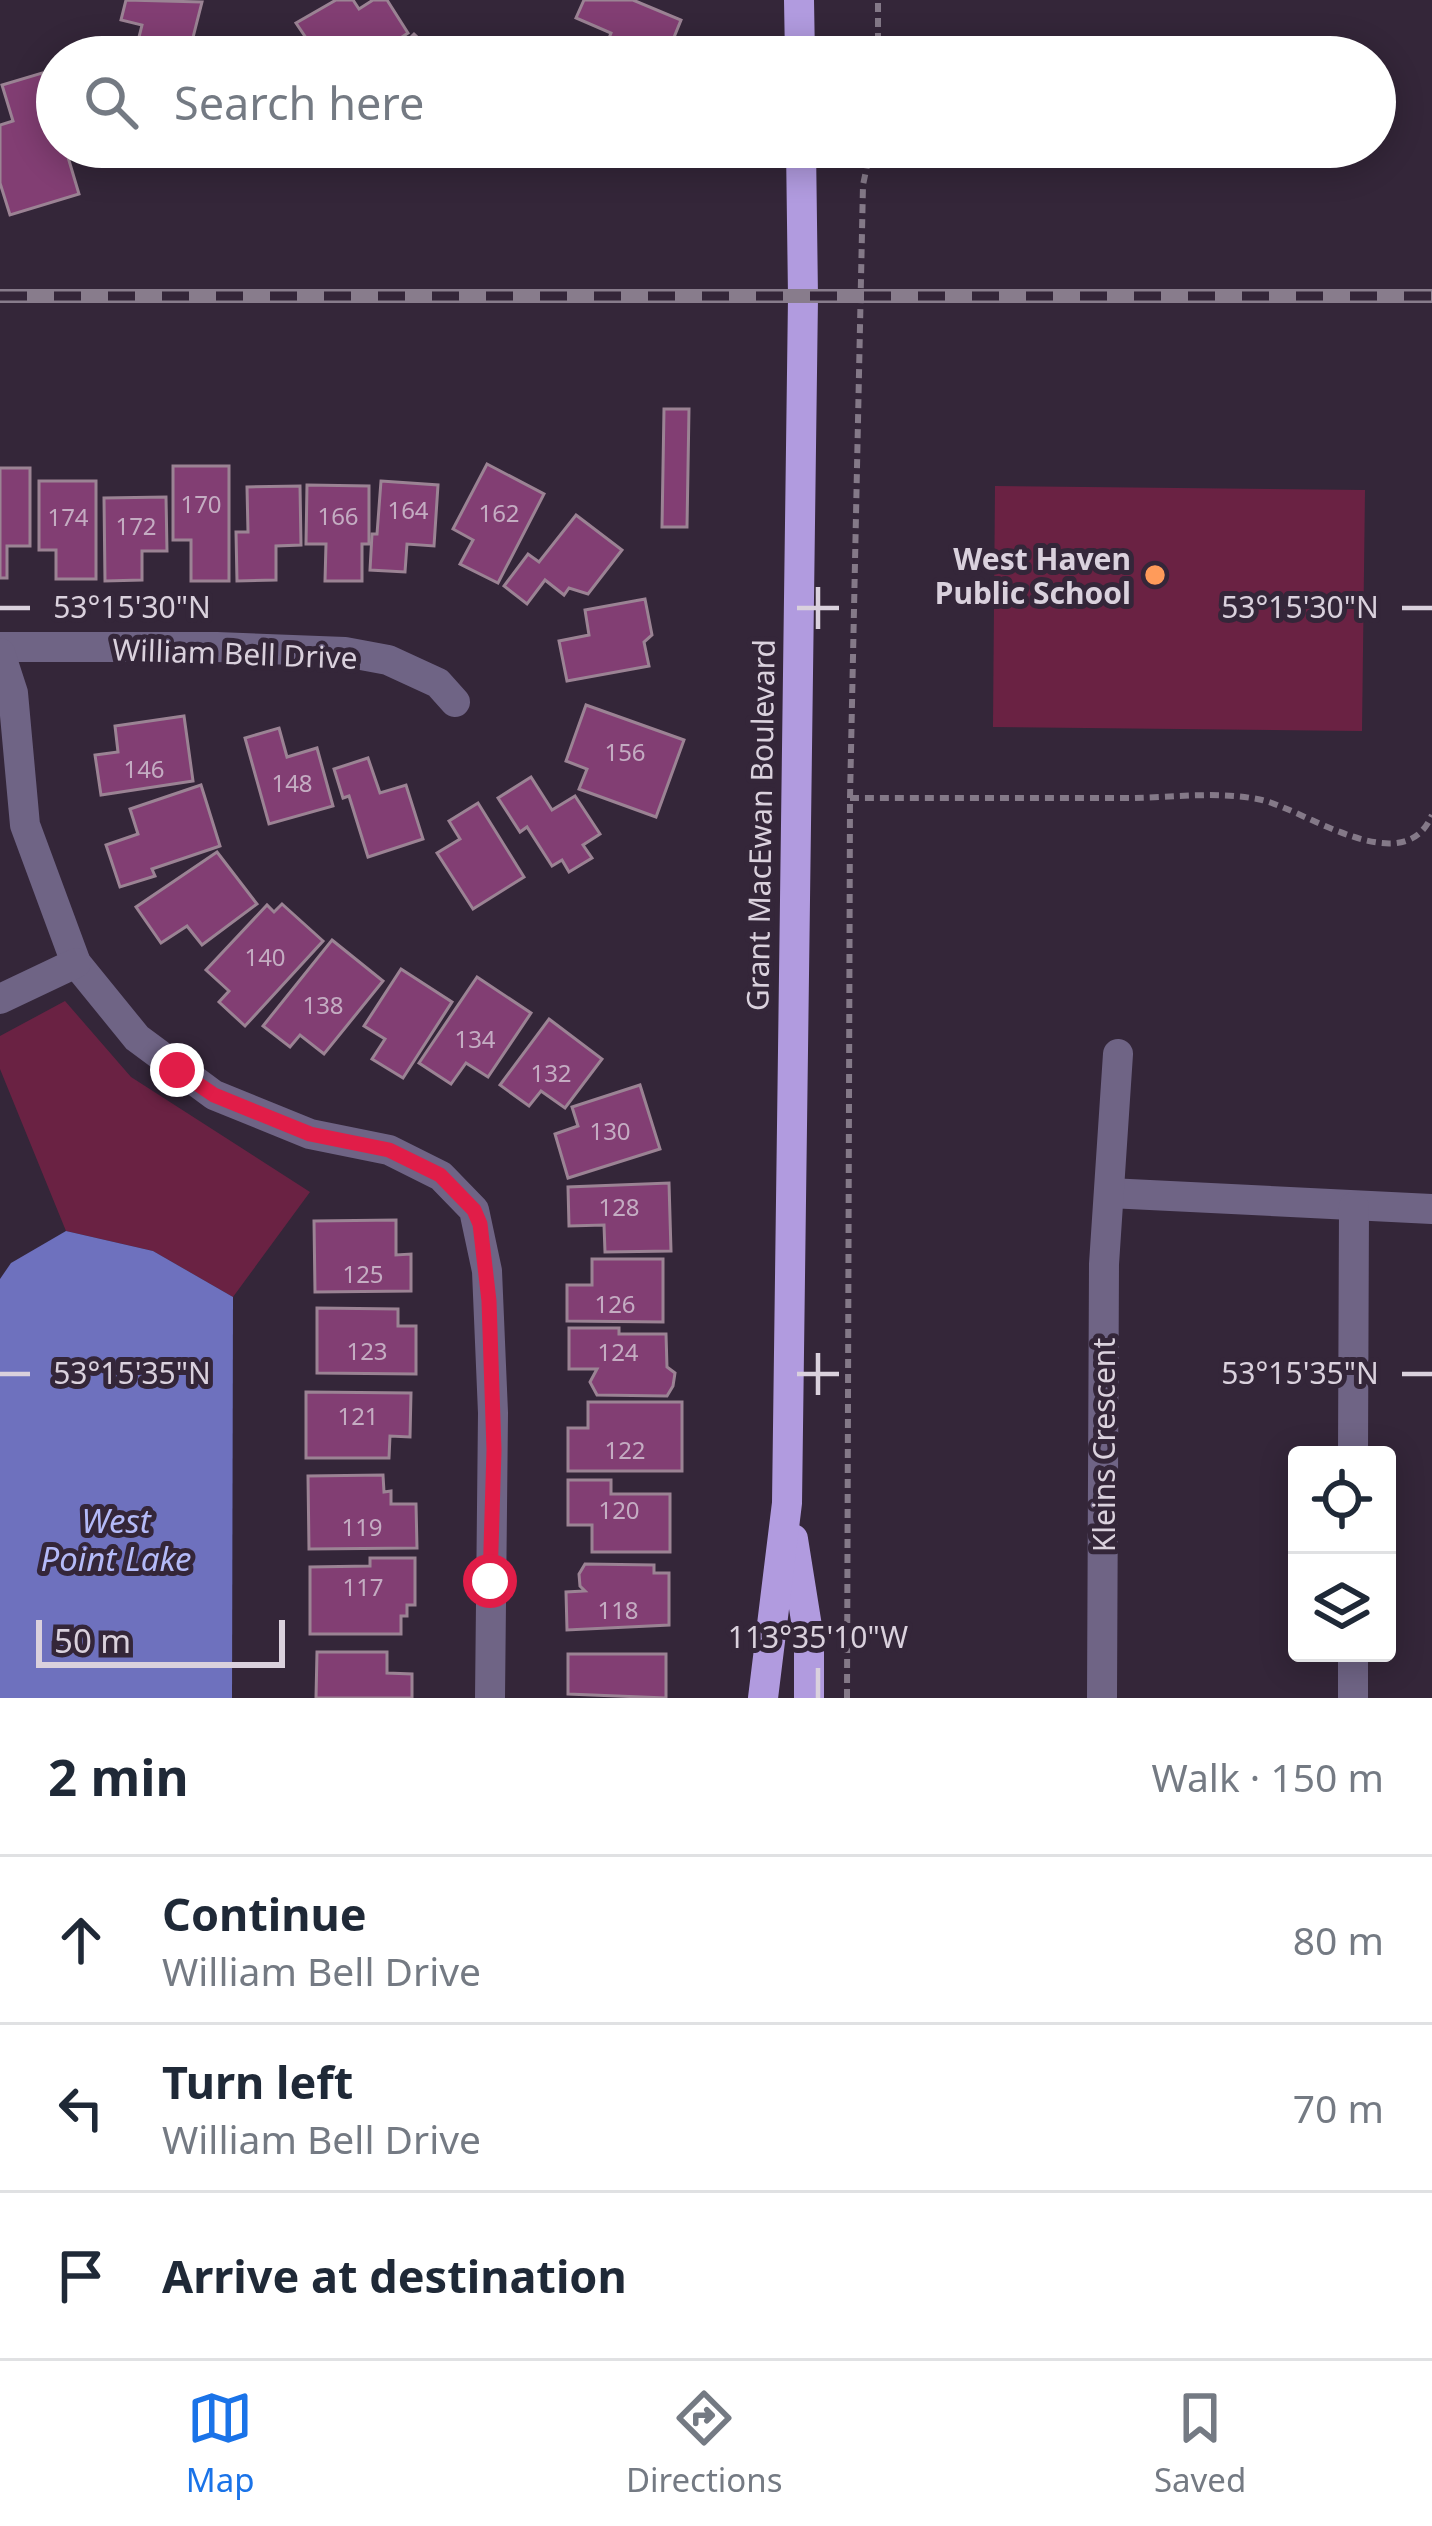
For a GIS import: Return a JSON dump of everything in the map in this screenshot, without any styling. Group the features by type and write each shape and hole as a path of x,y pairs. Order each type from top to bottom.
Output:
{"main road":[{"path":"799,0 800,36"},
{"name":"Grant MacEwan Boulevard","path":"763,1698 787,1503 801,168"},
{"name":"Grant MacEwan Boulevard","path":"787,1503 809,1639 809,1698"}],"street":[{"name":"William Bell Drive","path":"455,703 438,683 388,660 345,652 217,647 0,650 14,693 25,825 76,963 137,1038 214,1095 310,1134 389,1150 440,1175 474,1210 487,1271 494,1413 490,1698"},
{"path":"0,999 76,963"},
{"name":"Kleins Crescent","path":"1102,1698 1104,1264 1118,1054"},
{"path":"1109,1192 1432,1209"},
{"path":"1353,1446 1354,1207"},
{"path":"1353,1662 1353,1698"}],"path":[{"path":"878,0 878,36"},
{"path":"848,1698 850,798 867,168"},
{"path":"850,798 1260,800 1324,827 1394,843 1413,842 1432,815"}],"shaded area":[{"path":"995,486 1365,490 1362,731 993,727"},
{"path":"65,1001 131,1077 310,1192 233,1297 153,1251 66,1231 0,1069 0,1036"}],"water":[{"name":"West Point Lake","path":"66,1231 153,1251 233,1297 232,1698 0,1698 0,1279 11,1263"}],"building":[{"path":"126,0 202,2 193,36 139,36 142,25 121,20"},
{"path":"336,0 353,0 359,9 373,0 387,0 408,33 305,36 296,23"},
{"path":"584,0 633,0 681,20 675,36 610,36 576,18"},
{"path":"36,75 36,168 71,168 79,194 10,215 0,183 0,125 13,121 2,85"},
{"path":"664,409 689,409 687,527 662,527"},
{"path":"487,464 544,494 498,583 460,564 473,540 453,529"},
{"path":"173,466 229,466 229,581 191,581 191,540 173,540"},
{"path":"0,468 30,468 30,546 7,546 7,578 0,578"},
{"path":"39,481 96,481 96,579 56,579 56,550 39,550"},
{"path":"381,481 438,485 434,546 407,544 405,572 370,570"},
{"path":"307,485 369,486 369,544 362,544 362,581 325,581 326,544 306,544"},
{"path":"300,486 301,545 276,546 276,580 237,581 236,532 248,532 247,487"},
{"path":"166,497 167,551 142,551 142,580 105,581 104,498"},
{"path":"576,515 622,550 588,594 569,588 564,595 545,580 527,604 504,586 528,554 539,562"},
{"path":"645,599 652,635 644,642 649,666 567,681 559,641 589,635 585,610"},
{"path":"586,705 684,740 656,817 579,789 587,769 566,761"},
{"path":"184,716 193,781 101,795 95,755 118,752 115,726"},
{"path":"279,728 287,757 317,748 333,806 269,824 245,738"},
{"path":"368,758 380,793 406,785 423,839 368,857 349,796 343,798 334,769"},
{"path":"531,777 552,810 575,796 600,834 583,845 592,858 569,872 562,860 552,866 527,827 520,832 498,798"},
{"path":"201,785 220,846 152,869 155,876 120,887 106,845 138,834 130,809"},
{"path":"478,803 524,877 473,909 437,853 460,839 449,821"},
{"path":"217,852 257,904 202,945 187,926 161,943 136,907"},
{"path":"282,904 323,941 245,1026 219,1002 229,991 206,970 267,905 274,912"},
{"path":"332,940 383,981 324,1054 300,1035 290,1047 263,1026"},
{"path":"401,969 452,1002 403,1078 372,1059 385,1039 364,1026"},
{"path":"477,977 531,1013 488,1077 466,1063 451,1084 419,1063"},
{"path":"549,1019 602,1059 565,1108 541,1091 529,1106 500,1085"},
{"path":"640,1085 660,1149 568,1178 555,1134 578,1126 572,1107"},
{"path":"669,1183 671,1251 605,1252 604,1225 569,1226 568,1187"},
{"path":"396,1220 396,1255 411,1254 411,1291 315,1292 314,1221"},
{"path":"592,1259 663,1259 663,1322 567,1321 567,1285 592,1285"},
{"path":"317,1308 398,1309 398,1326 416,1326 416,1374 317,1373"},
{"path":"569,1328 666,1334 667,1367 675,1373 667,1396 597,1395 590,1382 597,1369 569,1369"},
{"path":"306,1392 411,1393 410,1437 390,1436 389,1458 306,1458"},
{"path":"588,1402 682,1402 682,1471 568,1471 568,1428 588,1428"},
{"path":"383,1475 391,1504 416,1504 417,1548 309,1549 308,1476"},
{"path":"568,1480 611,1480 611,1494 670,1494 670,1552 592,1552 592,1525 568,1525"},
{"path":"370,1558 415,1558 415,1605 407,1605 407,1616 401,1616 401,1634 310,1634 310,1567 370,1566"},
{"path":"585,1564 654,1565 654,1573 669,1573 669,1625 567,1630 566,1592 585,1591 579,1574"},
{"path":"317,1652 387,1652 387,1673 412,1674 412,1698 316,1698"},
{"path":"568,1654 666,1654 666,1698 568,1694"}],"railway":[{"path":"0,296 1432,296"}],"place":[{"name":"West Haven Public School","path":"1155,575"}],"route":[{"path":"177,1070 214,1095 310,1134 389,1150 440,1175 474,1210 480,1224 489,1301 494,1450 490,1581"}]}
